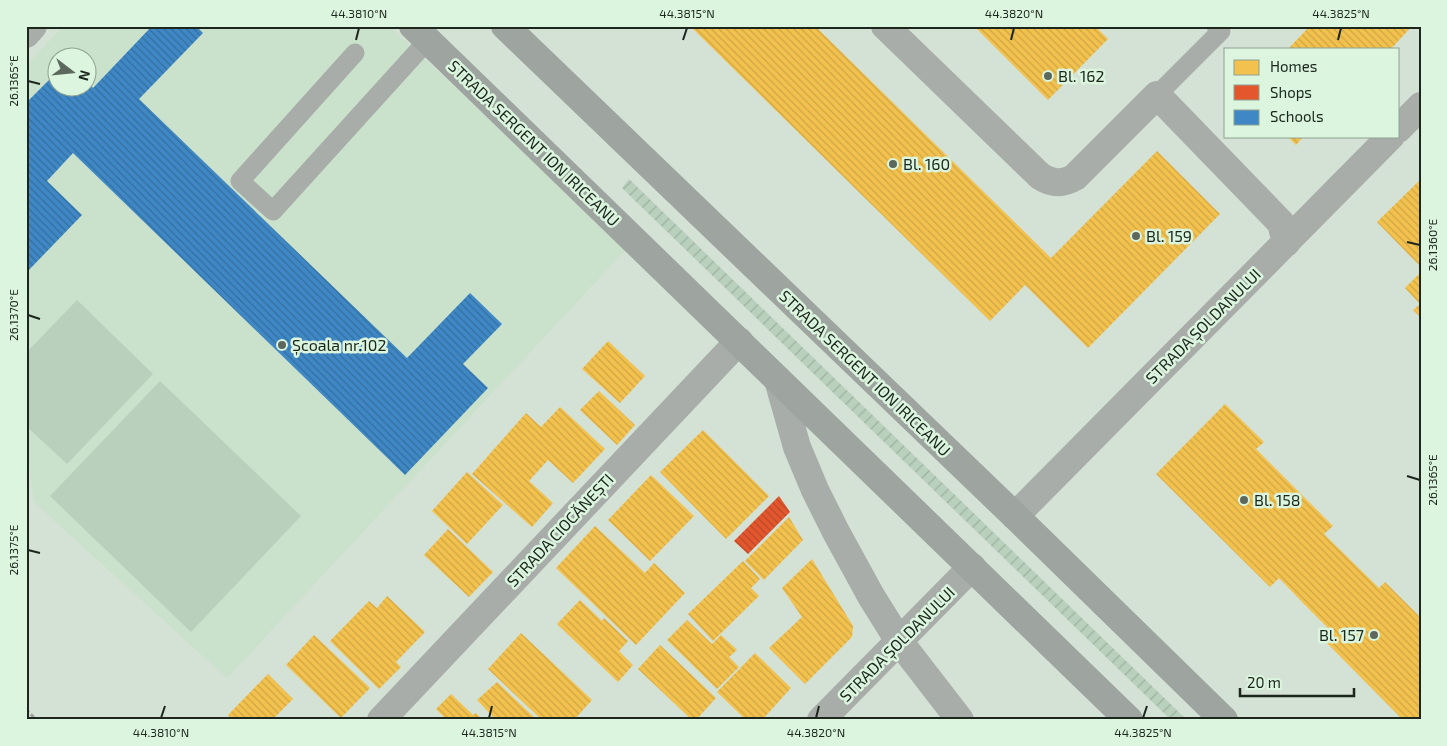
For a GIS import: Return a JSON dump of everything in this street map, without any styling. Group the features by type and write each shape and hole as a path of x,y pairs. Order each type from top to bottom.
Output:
{"main road":[{"name":"STRADA SERGENT ION IRICEANU","path":"505,26 1015,516 1224,720"},
{"name":"STRADA SERGENT ION IRICEANU","path":"420,33 1129,720"}],"street":[{"path":"26,34 33,26"},
{"path":"885,26 1040,176 1051,182 1064,182 1075,177 1157,95 1281,223 1286,243"},
{"path":"1400,127 1421,106"},
{"name":"STRADA ȘOLDANULUI","path":"1015,516 1389,138"},
{"name":"STRADA CIOCĂNEȘTI","path":"381,720 739,341"},
{"path":"778,380 797,447 815,490 836,532 871,596 899,641 960,720"},
{"name":"STRADA ȘOLDANULUI","path":"821,720 972,567"}],"lane":[{"path":"1157,95 1221,31 1216,26"},
{"path":"355,53 240,181 273,211 420,33"}],"path":[{"path":"26,710 37,720"}],"shaded area":[{"name":"Școala nr.102","path":"63,26 389,26 628,247 227,678 34,502 26,443 26,66"},
{"path":"629,179 1187,720 1171,720 622,188"},
{"path":"77,300 153,374 67,464 26,426 26,353"},
{"path":"160,381 301,516 191,632 50,496"}],"building: Homes":[{"name":"Bl. 160","path":"690,26 815,26 1051,258 1157,151 1220,214 1088,348 1025,285 990,321"},
{"name":"Bl. 162","path":"974,26 1095,26 1108,39 1048,100"},
{"path":"1310,26 1412,26 1392,48 1289,48"},
{"path":"1289,138 1302,138 1296,145"},
{"path":"1421,179 1421,267 1377,222"},
{"path":"1421,272 1421,318 1413,310 1420,304 1405,288"},
{"path":"608,341 645,376 620,403 582,369"},
{"path":"599,391 635,425 617,445 580,410"},
{"name":"Bl. 158","path":"1225,404 1264,442 1256,449 1333,526 1324,534 1379,588 1385,582 1421,618 1421,720 1403,720 1323,639 1331,631 1279,578 1270,587 1156,474"},
{"path":"560,407 605,449 573,483 548,460 529,481 553,503 532,527 472,474 526,413 541,427"},
{"path":"703,430 769,496 726,539 660,472"},
{"path":"467,472 503,505 467,544 432,511"},
{"path":"651,475 694,516 650,561 608,520"},
{"path":"789,517 803,540 764,580 745,561"},
{"path":"595,526 645,573 654,563 685,593 636,645 556,568"},
{"path":"448,529 493,572 469,597 424,555"},
{"path":"812,559 853,626 852,637 805,684 769,648 802,617 782,588"},
{"path":"743,561 760,579 751,588 759,596 713,641 688,614"},
{"path":"387,596 425,632 396,662 401,667 379,689 330,641 369,601 377,608"},
{"path":"580,600 602,621 604,618 628,641 619,651 633,665 618,682 557,624"},
{"path":"687,620 712,644 721,635 737,650 729,657 739,667 717,689 667,640"},
{"path":"521,633 592,700 574,720 542,720 488,669"},
{"path":"314,635 370,688 341,718 286,665"},
{"path":"660,645 716,698 696,720 692,720 638,669"},
{"path":"755,653 791,688 762,720 746,720 717,692"},
{"path":"268,674 293,699 274,718 276,720 232,720 228,715"},
{"path":"497,682 537,720 496,720 477,700"},
{"path":"451,694 473,715 476,713 483,720 447,720 436,709"}],"building: Shops":[{"path":"779,496 790,512 748,554 734,541"}],"building: Schools":[{"path":"152,26 196,26 203,33 139,99 407,358 470,293 502,324 463,364 488,388 405,475 73,153 47,181 82,215 26,273 26,103 48,81 48,98 98,98 98,83"}],"place":[{"name":"Bl. 162","path":"1048,76"},
{"name":"Bl. 160","path":"893,164"},
{"name":"Bl. 159","path":"1136,236"},
{"name":"Școala nr.102","path":"282,345"},
{"name":"Bl. 158","path":"1244,500"},
{"name":"Bl. 157","path":"1374,635"}]}
